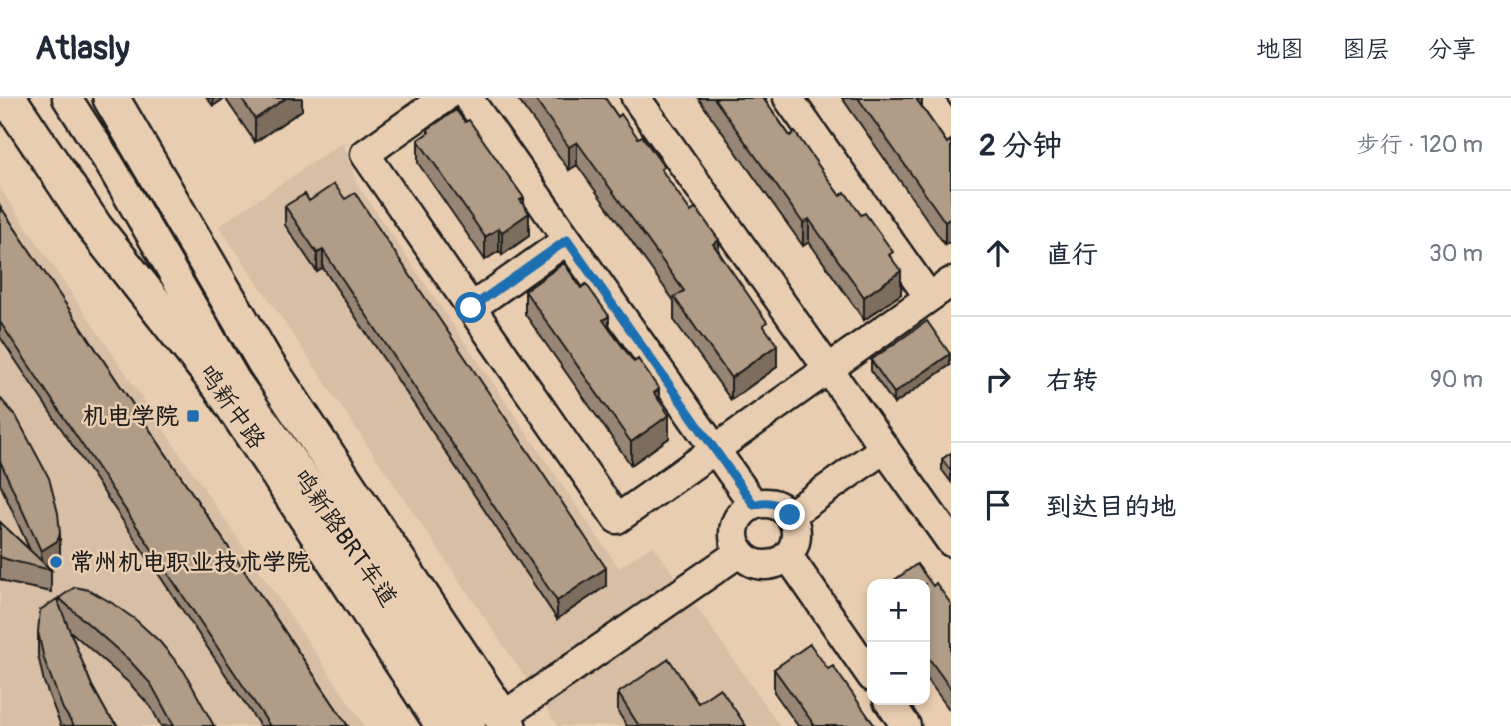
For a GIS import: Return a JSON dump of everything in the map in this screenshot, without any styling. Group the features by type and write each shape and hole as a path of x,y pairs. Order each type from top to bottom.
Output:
{"main road":[{"name":"鸣新中路","path":"8,98 95,228 223,390 444,726"},
{"path":"111,98 265,362 493,724"}],"lane":[{"name":"鸣新路BRT车道","path":"67,98 109,163 236,381 362,559 493,724"},
{"name":"鸣新路BRT车道","path":"85,98 120,150 251,367 493,724"},
{"path":"444,98 365,153 617,519 940,289 788,98"},
{"path":"468,98 754,505"},
{"path":"636,98 885,448 946,526"},
{"path":"927,98 951,132"},
{"path":"471,308 567,240"},
{"path":"790,515 885,448"},
{"path":"770,503 780,506 790,515 797,530 796,541 788,556 775,564 764,565 754,563 740,552 735,540 737,520 743,512 754,505 770,503"},
{"path":"493,724 740,552"},
{"path":"788,556 867,670"},
{"path":"891,705 906,726"}],"shaded area":[{"path":"343,142 357,184 619,568 653,545 780,726 558,726 219,226"},
{"path":"0,188 365,726 0,726"}],"building":[{"path":"241,98 286,98 255,119"},
{"path":"534,98 605,98 618,117 621,114 638,138 642,136 691,212 696,208 719,240 713,244 767,322 763,325 777,345 731,378 674,297 684,291 577,142 569,147"},
{"path":"714,98 763,98 790,136 795,132 840,196 845,192 861,215 865,213 893,252 889,255 901,271 864,297 809,219 803,223"},
{"path":"858,98 920,98 917,100 947,143 951,140 951,218 945,222"},
{"path":"456,110 465,122 469,120 524,198 520,200 529,213 502,232 499,228 485,237 418,140 429,132 428,129"},
{"path":"334,184 345,199 355,193 606,568 557,601 323,250 317,253 285,206 305,194 309,201"},
{"path":"0,206 348,726 270,726 0,322"},
{"path":"564,263 581,288 586,284 609,316 603,320 634,362 638,359 659,389 654,393 669,415 631,442 525,291"},
{"path":"927,321 950,354 894,393 871,360"},
{"path":"0,398 16,416 49,478 60,534 57,541 41,551 0,461"},
{"path":"951,453 951,471 942,459"},
{"path":"0,522 51,570 0,557"},
{"path":"917,564 928,579 896,579"},
{"path":"930,582 933,586 936,583 951,604 951,689 930,660"},
{"path":"75,587 89,590 112,603 160,642 184,671 214,726 174,726 151,684 129,660 59,598"},
{"path":"57,599 92,686 108,715 118,726 74,726 63,709 44,659 38,632 40,610"},
{"path":"810,644 828,669 833,666 875,726 815,726 774,669"},
{"path":"669,659 698,703 720,688 746,726 639,726 618,693"}],"place":[{"name":"机电学院","path":"193,416"},
{"name":"常州机电职业技术学院","path":"56,562"}],"route":[{"path":"471,308 567,240 754,505 770,503 780,506 790,515"}]}
